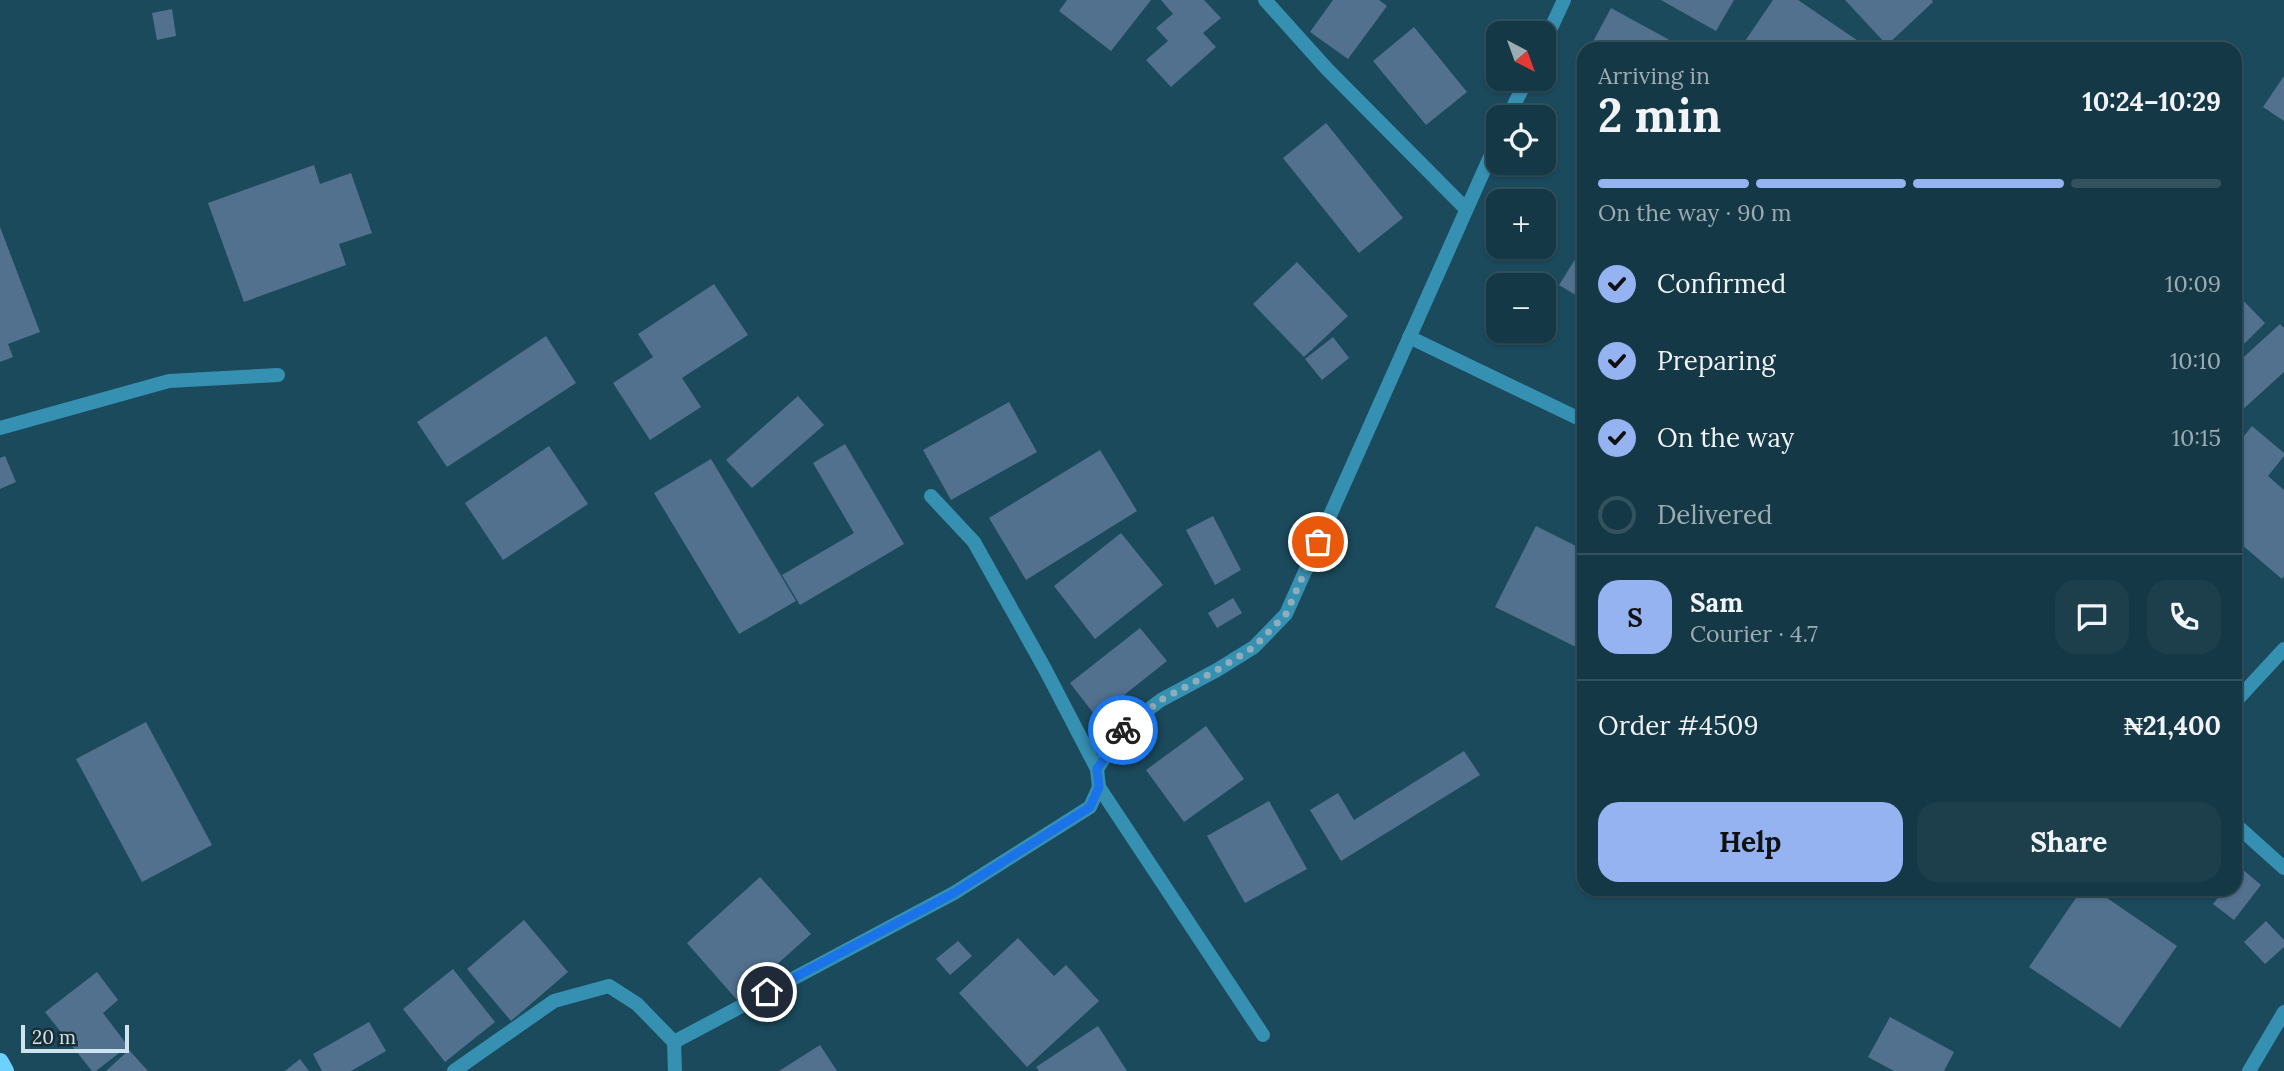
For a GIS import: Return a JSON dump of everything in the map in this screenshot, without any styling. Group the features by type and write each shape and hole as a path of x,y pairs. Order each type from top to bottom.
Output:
{"main road":[{"path":"0,1062 5,1071"}],"street":[{"path":"1265,0 1327,69 1465,208"},
{"path":"1554,21 1564,0"},
{"path":"1097,769 1124,728 1161,700 1254,647 1286,614 1486,164"},
{"path":"1409,337 1577,418"},
{"path":"0,428 169,381 278,375"},
{"path":"931,496 974,542 1097,769 1099,787 1263,1035"},
{"path":"2242,694 2284,649"},
{"path":"674,1042 954,893 1090,807 1099,787"},
{"path":"2242,830 2284,868"},
{"path":"454,1071 554,1001 609,986 637,1004 674,1042 675,1071"},
{"path":"2249,1071 2284,1012"}],"building":[{"path":"1067,0 1151,0 1111,51 1059,11"},
{"path":"1161,0 1204,0 1221,18 1203,33 1216,47 1171,87 1146,60 1168,41 1156,28 1173,14"},
{"path":"1333,0 1379,0 1387,6 1348,59 1310,32"},
{"path":"1661,0 1734,0 1716,31"},
{"path":"1773,0 1798,0 1860,42 1746,42"},
{"path":"1845,0 1932,0 1933,2 1890,42 1884,42"},
{"path":"1611,8 1673,42 1593,42"},
{"path":"172,9 176,36 157,40 152,13"},
{"path":"1414,27 1467,92 1426,125 1373,61"},
{"path":"2284,76 2284,121 2263,107"},
{"path":"1326,123 1403,218 1359,253 1283,158"},
{"path":"314,165 320,184 351,173 372,233 339,244 346,265 244,302 208,203"},
{"path":"0,227 40,332 8,344 13,357 0,362"},
{"path":"1577,256 1577,296 1559,285"},
{"path":"1297,262 1348,316 1304,357 1253,304"},
{"path":"714,284 748,335 682,378 701,407 650,440 613,383 653,357 638,334"},
{"path":"2242,299 2265,323 2242,346"},
{"path":"2280,324 2284,328 2284,372 2242,410 2242,359"},
{"path":"546,336 576,383 447,467 417,422"},
{"path":"1333,337 1349,358 1322,380 1305,359"},
{"path":"798,396 824,425 752,488 726,460"},
{"path":"1009,402 1037,452 951,500 923,450"},
{"path":"2252,426 2284,453 2268,476 2284,490 2282,579 2242,545 2242,438"},
{"path":"845,444 904,544 800,605 782,575 854,533 813,463"},
{"path":"549,446 588,504 503,560 465,503"},
{"path":"1100,450 1137,511 1026,580 989,518"},
{"path":"5,456 16,482 0,489 0,458"},
{"path":"711,459 796,601 739,634 654,493"},
{"path":"1213,516 1241,570 1215,585 1186,530"},
{"path":"1536,526 1577,546 1577,648 1495,607"},
{"path":"1121,533 1163,585 1095,639 1054,586"},
{"path":"1233,598 1242,613 1217,628 1208,613"},
{"path":"1140,628 1167,661 1114,703 1130,723 1112,737 1070,683"},
{"path":"146,722 212,845 142,882 76,759"},
{"path":"1206,726 1244,779 1184,822 1146,770"},
{"path":"1464,751 1480,775 1341,861 1310,810 1338,793 1354,820"},
{"path":"1269,801 1307,869 1245,903 1207,836"},
{"path":"2242,869 2261,885 2234,920 2213,904 2219,896 2242,896"},
{"path":"760,877 811,934 737,1000 687,943"},
{"path":"2077,896 2104,896 2177,946 2120,1028 2029,967"},
{"path":"524,920 568,972 511,1021 467,969"},
{"path":"2266,921 2284,940 2284,947 2265,964 2244,942"},
{"path":"1018,938 1054,976 1066,965 1099,1001 1027,1067 959,993"},
{"path":"958,941 972,956 950,975 936,959"},
{"path":"453,969 495,1022 445,1062 403,1009"},
{"path":"97,972 118,1000 103,1013 128,1046 96,1071 92,1071 45,1012"},
{"path":"1890,1017 1954,1052 1944,1071 1894,1071 1868,1057"},
{"path":"369,1022 386,1051 351,1071 322,1071 313,1054"},
{"path":"1098,1026 1127,1071 1039,1071 1036,1067"},
{"path":"820,1045 837,1071 779,1071"},
{"path":"129,1050 148,1071 106,1071"},
{"path":"300,1059 309,1071 285,1071"}],"way so far":[{"path":"1123,730 1161,700 1254,647 1286,614 1318,542"}],"route":[{"path":"767,992 954,893 1090,807 1099,787 1097,769 1123,730"}]}
